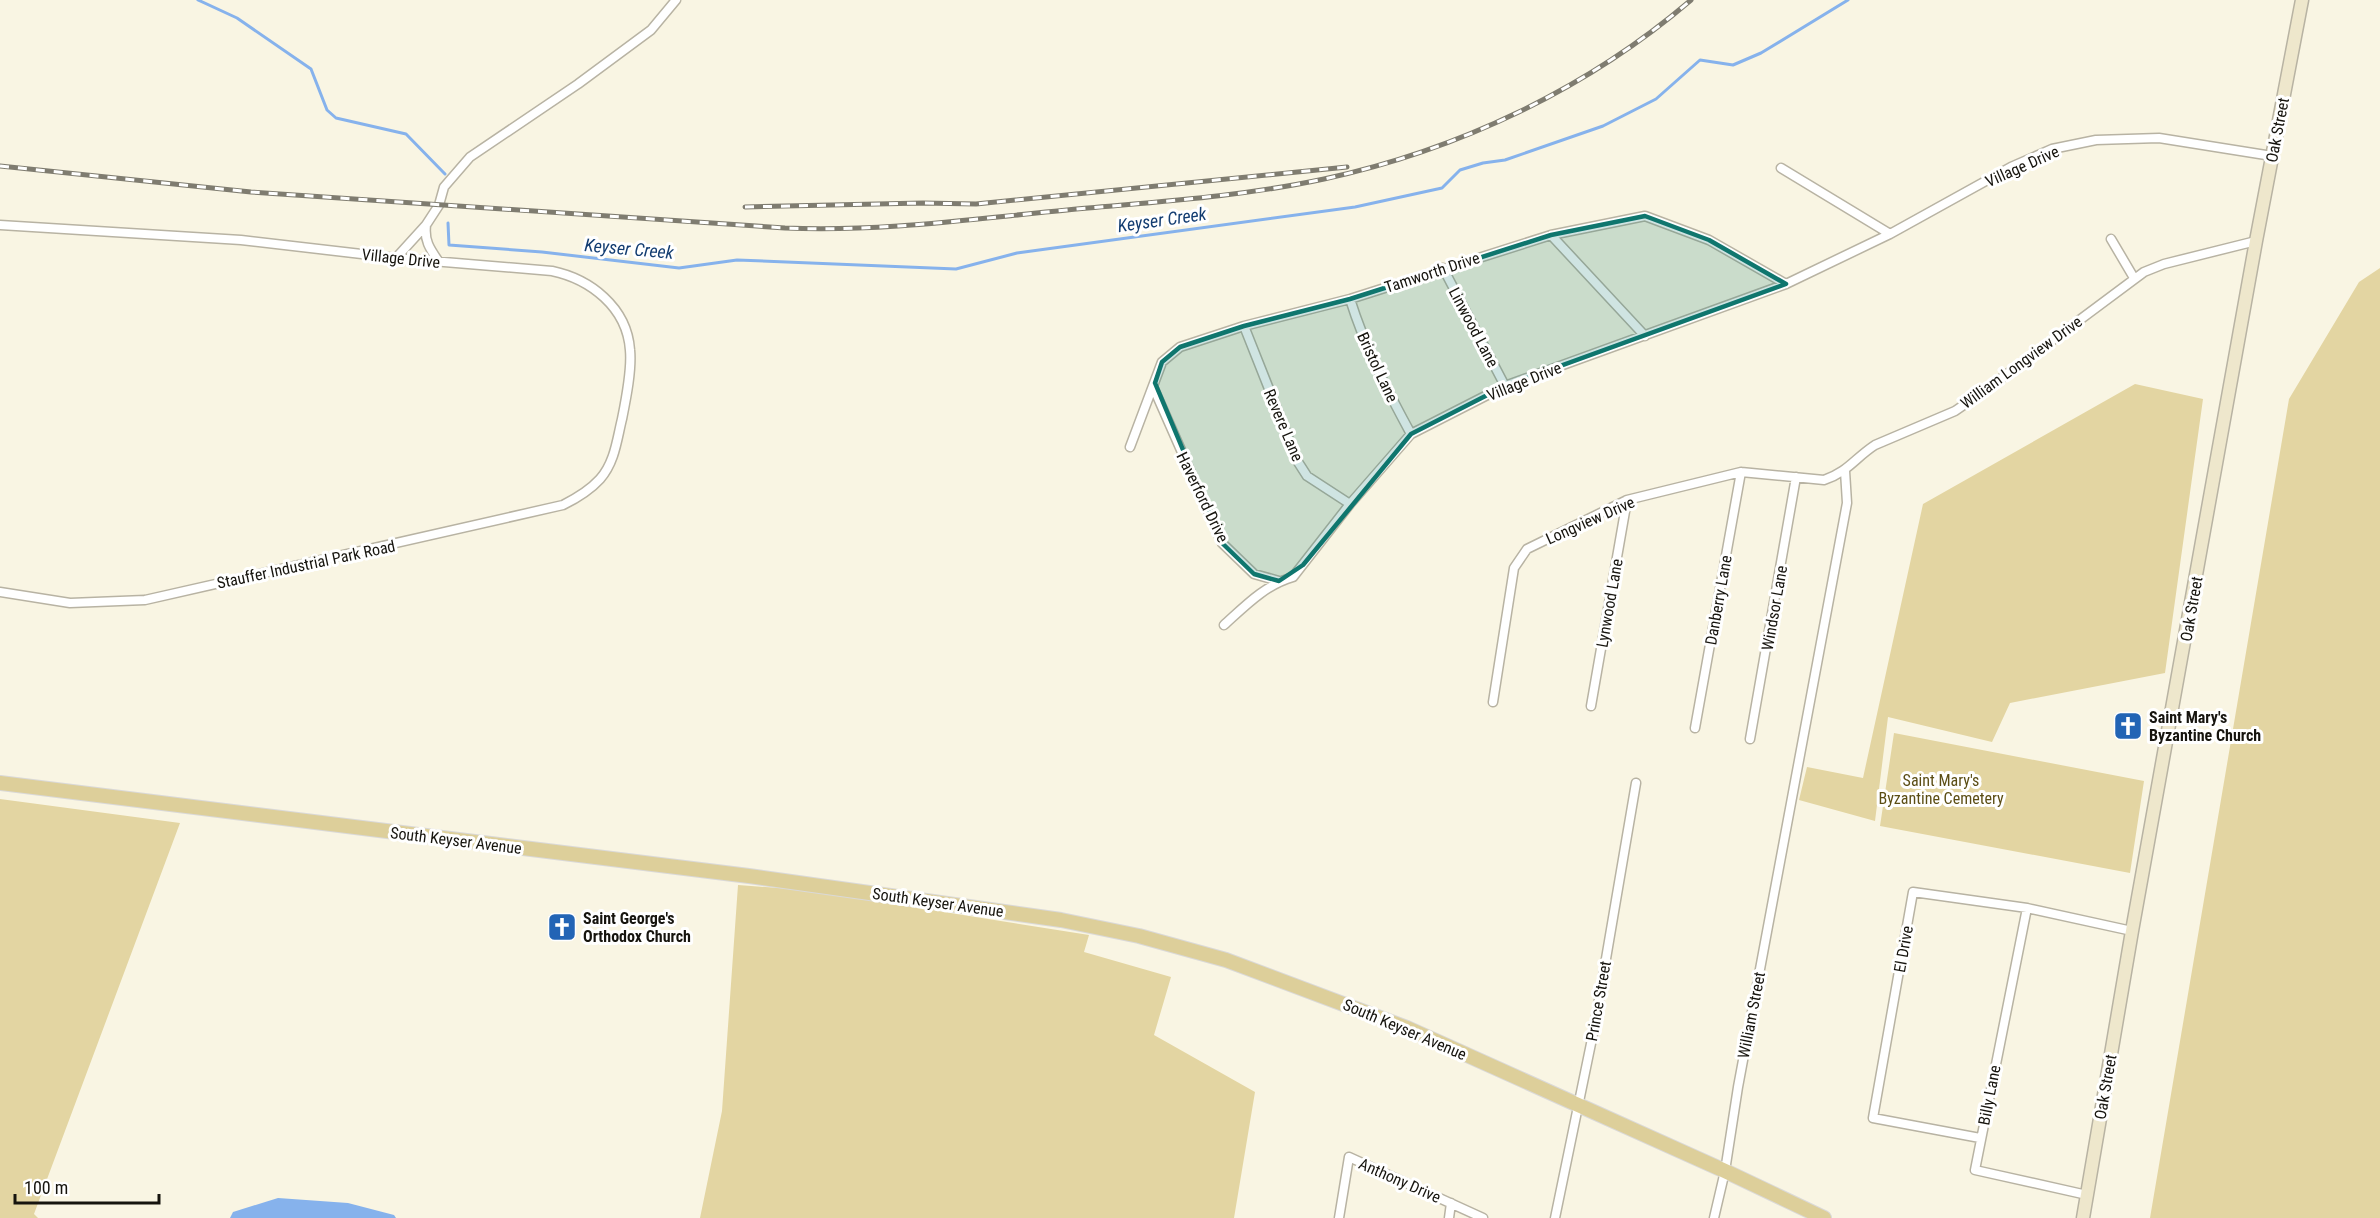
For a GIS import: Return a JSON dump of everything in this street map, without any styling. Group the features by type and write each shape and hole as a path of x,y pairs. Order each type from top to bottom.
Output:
{"main road":[{"name":"South Keyser Avenue","path":"0,783 749,876 1061,920 1139,936 1226,960 1290,982 1407,1028 1824,1218"}],"street":[{"path":"396,258 426,225 439,205 444,187 470,156 578,84 651,30 676,0"},
{"name":"Oak Street","path":"2083,1218 2132,930 2256,241 2302,0"},
{"name":"Village Drive","path":"1224,625 1254,597 1279,581 1293,577 1350,504 1411,434 1504,386 1786,284 1890,234 2011,167 2052,149 2096,140 2159,138 2272,156"},
{"path":"1781,168 1890,234"},
{"name":"Tamworth Drive","path":"1130,447 1146,399 1154,388 1161,362 1180,348 1244,326 1350,299 1551,235 1646,216 1709,240 1786,284"},
{"name":"Village Drive","path":"0,225 241,240 396,258 552,271 586,282 611,303 626,331 630,350 625,405 613,457 602,477"},
{"path":"426,225 424,237 439,262"},
{"path":"1551,235 1645,336"},
{"path":"2111,239 2134,278"},
{"name":"William Longview Drive","path":"1845,471 1864,452 1875,445 1954,411 2144,272 2164,264 2256,241"},
{"name":"Linwood Lane","path":"1443,268 1504,386"},
{"name":"Bristol Lane","path":"1350,299 1359,329 1411,434"},
{"name":"Revere Lane","path":"1244,326 1298,462 1308,476 1350,504"},
{"name":"Haverford Drive","path":"1154,388 1222,543 1254,574 1279,581"},
{"name":"Longview Drive","path":"1492,702 1514,568 1527,549 1627,500 1741,472 1824,480 1845,471"},
{"name":"William Street","path":"1714,1218 1725,1171 1738,1087 1847,503 1845,471"},
{"name":"Danberry Lane","path":"1695,728 1741,472"},
{"name":"Stauffer Industrial Park Road","path":"0,592 70,603 145,600 563,505 586,492 602,477"},
{"name":"Windsor Lane","path":"1750,739 1796,477"},
{"name":"Lynwood Lane","path":"1591,706 1627,500"},
{"name":"Prince Street","path":"1555,1218 1600,997 1636,783"},
{"name":"El Drive","path":"1980,1138 1873,1118 1913,892 2026,909 2132,930"},
{"name":"Billy Lane","path":"2026,909 1975,1170 2087,1195"},
{"name":"Anthony Drive","path":"1339,1218 1349,1158 1483,1218"},
{"path":"1449,1218 1451,1203"}],"highlighted area":[{"path":"1645,216 1709,240 1786,284 1505,386 1411,434 1303,565 1279,581 1254,574 1222,543 1155,383 1162,362 1180,347 1244,326 1350,299 1551,235"}],"green space":[{"path":"2380,268 2380,1218 2150,1218 2289,399 2359,282"},
{"path":"2135,384 2203,399 2165,673 2010,703 1992,742 1888,717 1875,821 1799,800 1807,767 1863,778 1923,504"},
{"name":"Saint Mary's Byzantine Cemetery","path":"1894,733 2144,781 2130,873 1880,826"},
{"path":"0,799 180,823 34,1214 38,1218 0,1218"},
{"path":"738,885 806,890 1089,935 1084,952 1171,977 1154,1035 1255,1092 1234,1218 700,1218 722,1111"}],"water":[{"path":"278,1198 348,1203 394,1215 396,1218 230,1218 233,1212"}],"waterway":[{"name":"Keyser Creek","path":"198,0 237,18 311,69 327,110 336,118 406,134 445,174"},
{"name":"Keyser Creek","path":"448,223 449,245 542,252 679,268 737,260 956,269 1017,253 1355,207 1442,188 1460,170 1483,163 1505,160 1603,126 1656,99 1700,60 1733,65 1761,53 1848,0"}],"railway":[{"path":"0,166 251,192 820,229 961,221 1196,198 1324,179 1374,167 1472,133 1565,88 1651,32 1691,0"},
{"path":"745,207 976,204 1347,167"}],"place":[{"name":"Saint Mary's Byzantine Church","path":"2128,726"},
{"name":"Saint George's Orthodox Church","path":"562,927"}]}
